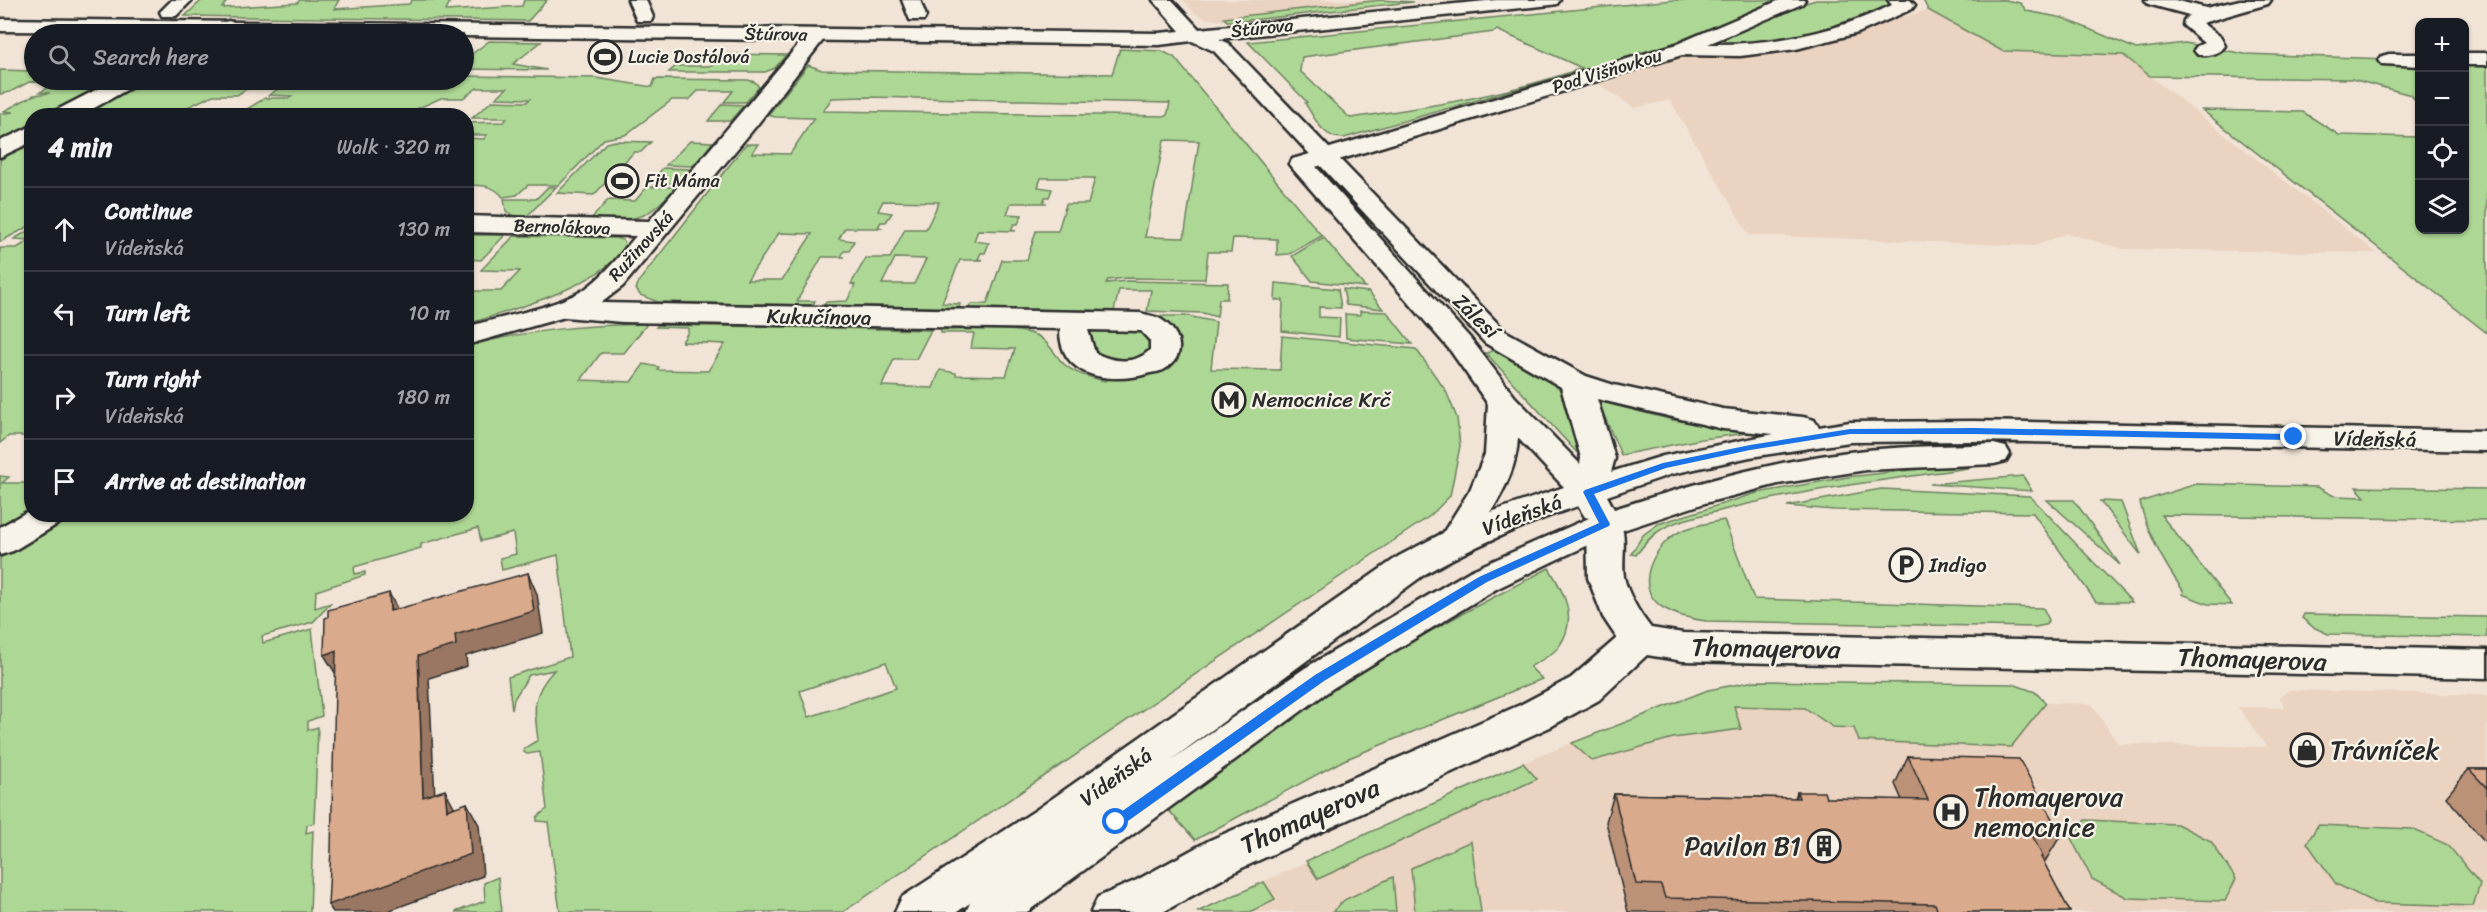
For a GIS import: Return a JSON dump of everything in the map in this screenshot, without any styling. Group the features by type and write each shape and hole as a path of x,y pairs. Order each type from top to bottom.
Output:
{"street":[{"name":"Zálesí","path":"1162,0 1194,35 1198,50 1216,73 1313,161 1495,337 1575,382 1605,392 1723,419 1850,432"},
{"name":"Štúrova","path":"474,32 817,34 1127,40 1159,39 1551,0"},
{"path":"1681,49 1797,0"},
{"name":"Pod Višňovkou","path":"1313,161 1681,49 1726,52 1772,49 1813,40 1873,21 1906,5 1897,0"},
{"path":"2154,0 2206,14"},
{"path":"2204,50 2215,46 2214,40 2193,25 2193,20 2206,14 2262,0"},
{"name":"Štúrova","path":"0,25 24,26"},
{"name":"Ružinovská","path":"474,334 564,308 593,296 614,280 748,121 817,34"},
{"path":"2469,59 2487,58"},
{"path":"2389,60 2415,60"},
{"path":"78,108 111,90"},
{"path":"0,150 24,137"},
{"name":"Zálesí","path":"1313,161 1460,344 1504,404 1588,492 1605,524"},
{"name":"Bernolákova","path":"474,224 657,229"},
{"name":"Kukučínova","path":"564,308 622,313 1074,321"},
{"path":"1575,382 1587,415 1598,458 1588,492"},
{"path":"1456,541 1487,490 1501,454 1504,404"},
{"name":"Vídeňská","path":"919,912 1052,823 1412,565 1456,541 1520,513 1663,466 1750,447 1850,432 1985,431 2487,441"},
{"name":"Vídeňská","path":"990,912 1319,678 1483,580 1605,524 1694,495 1778,474 1878,459 1959,454 2104,453 2487,461"},
{"path":"0,543 35,522"},
{"path":"1605,524 1606,578 1622,617 1639,640"},
{"name":"Thomayerova","path":"1115,912 1154,894 1226,854 1535,716 1585,689 1639,640 1683,647 2487,664"}],"shaded area":[{"path":"1183,0 1381,0 1225,18 1227,21 1208,19 1196,14"},
{"path":"1928,10 2002,51 2123,55 2377,253 2123,249 2067,233 2035,246 1749,235 1670,100 1634,108 1598,84 1683,55 1795,47"},
{"name":"Thomayerova nemocnice","path":"1755,681 2013,684 2035,692 2046,703 2092,704 2118,744 2267,747 2238,707 2285,708 2280,697 2289,690 2487,695 2487,912 1197,912 1523,763 1588,736 1708,690"}],"green space":[{"path":"202,0 228,0 222,8 297,3 300,0 339,0 334,9 409,4 412,0 460,0 450,1 446,11 522,6 524,0 547,0 528,21 185,16"},
{"path":"1381,0 1414,2 1238,21 1227,21 1224,18"},
{"path":"1673,0 1780,0 1664,47 1344,138 1330,135 1320,127 1305,103 1307,102 1248,42","holes":["1497,30 1582,68 1496,93 1350,118 1300,71 1302,57"]},
{"path":"1816,0 1888,0 1891,2 1889,9 1776,43 1703,45 1775,12"},
{"path":"1923,0 2005,0 2020,3 2027,11 2063,18 2136,49 2185,43 2245,54 2415,60 2415,100 2411,95 2352,79 2150,76 2123,55 2002,51 1928,10"},
{"path":"489,41 541,42 513,64 547,70 474,69 474,52"},
{"path":"1120,49 1162,51 1174,57 1322,236 1289,254 1277,255 1277,239 1233,238 1231,252 1208,252 1205,279 1126,278 1108,280 1106,283 1127,281 1228,283 1227,299 1219,299 1217,317 1203,313 1147,311 1151,290 1119,290 1114,311 969,308 971,304 987,304 1002,260 1027,260 1036,231 1058,231 1066,204 1088,204 1095,178 1041,178 1038,187 1052,189 1049,197 1045,197 1043,203 1011,203 1007,214 1022,215 1018,224 1014,224 1011,230 1016,231 978,230 974,241 989,243 985,253 981,253 978,259 983,260 960,260 942,303 960,304 959,308 824,305 826,302 847,301 855,285 851,284 866,258 890,258 905,229 926,229 939,202 883,201 878,211 892,213 886,222 881,222 878,227 883,228 845,228 839,239 854,241 849,251 844,251 841,257 822,257 797,301 815,301 813,305 658,302 640,295 636,289 639,281 746,144 758,144 752,153 790,154 814,118 768,115 808,65 822,70 1112,74","holes":["866,97 1170,103 1167,116 823,111 832,98","1164,140 1199,141 1184,238 1145,237","779,233 812,234 782,280 747,280","895,258 926,259 914,284 882,284"]},
{"path":"719,54 786,55 775,68 765,72 669,72 676,66 712,66 716,62 731,62 733,59 714,58 723,55"},
{"path":"2469,61 2487,61 2487,333 2202,110 2303,112 2339,135 2415,137 2415,234 2469,234"},
{"path":"0,70 24,71 24,85 0,94"},
{"path":"474,76 596,78 652,87 655,79 748,80 755,82 759,87 746,102 724,102 733,91 698,91 689,100 672,100 625,135 604,139 559,185 528,185 517,195 503,197 496,190 474,185 474,138 484,139 487,135 474,135 474,123 504,122 507,118 474,116 492,101 527,102 530,99 496,98 507,88 477,88 463,98 441,98 419,108 249,108 265,98 293,96 269,95 276,90 474,90"},
{"path":"44,90 95,90 60,108 24,108 24,128 0,141 0,114 13,112 4,111 34,95 50,93 40,92"},
{"path":"127,90 245,90 237,95 213,95 186,108 94,108"},
{"path":"722,104 744,105 730,121 708,121"},
{"path":"690,141 713,142 693,166 666,165"},
{"path":"651,142 641,152 634,152 594,195 557,193 606,143"},
{"path":"24,146 24,229 0,242 0,160"},
{"path":"663,168 691,169 678,183 650,183"},
{"path":"548,187 556,187 525,218 515,217 506,211 504,199 536,199"},
{"path":"647,187 676,187 655,208 639,217 591,219 608,200 635,201"},
{"path":"24,233 24,240 14,239"},
{"path":"474,235 505,235 481,260 474,260"},
{"path":"514,236 615,238 623,240 625,245 615,259 599,272 578,284 530,304 474,322 474,291 501,291 520,271 481,270"},
{"path":"1324,237 1365,287 1312,281 1292,256"},
{"path":"24,244 24,436 9,436 0,443 0,248 17,248"},
{"path":"1276,283 1338,289 1341,308 1319,307 1319,317 1340,318 1339,337 1282,331 1283,300 1275,300"},
{"path":"1343,289 1369,292 1383,309 1346,305"},
{"path":"1360,311 1387,312 1412,344 1346,338 1345,314 1360,315"},
{"path":"1144,316 1188,316 1216,322 1211,369 1280,370 1282,336 1416,349 1446,391 1457,418 1460,446 1450,496 1430,516 843,912 560,912 548,822 537,821 537,817 547,809 540,752 527,754 523,749 538,740 536,702 541,687 554,670 529,675 514,699 512,710 508,677 570,657 558,555 502,570 500,558 516,554 513,533 481,541 478,528 421,544 421,548 354,567 355,574 365,572 365,575 316,591 315,608 331,603 313,622 262,636 263,643 312,629 322,716 308,721 308,730 318,727 314,823 307,825 306,833 313,831 310,912 0,912 0,558 58,522 474,522 474,344 534,332 579,327 647,324 624,353 601,353 581,380 631,382 644,364 659,367 658,370 708,371 725,344 682,342 688,328 656,327 658,325 931,330 916,359 894,359 882,386 933,388 940,370 956,373 956,375 1006,376 1015,349 971,348 974,333 941,333 941,330 991,329 1029,333 1045,341 1069,368 1105,381 1178,340 1168,327","holes":["886,662 896,688 809,717 800,691"]},
{"path":"1077,328 1143,330 1155,341 1150,353 1143,356 1123,360 1110,359 1096,356"},
{"path":"1497,349 1563,386 1590,467 1486,353"},
{"path":"1598,401 1673,420 1757,432 1702,439 1621,455"},
{"path":"1938,467 1969,468 1815,491 1692,518 1662,529 1651,537 1636,555 1631,554 1643,535 1658,524 1757,493 1848,477"},
{"path":"0,476 9,477 2,483 24,483 24,513 0,527"},
{"path":"2023,476 2032,491 1930,484"},
{"path":"2196,484 2317,487 2334,496 2365,497 2356,487 2487,489 2487,520 2161,515 2232,605 2208,604 2182,594 2184,592 2152,537 2140,502"},
{"path":"1881,489 2030,496 2132,602 2096,602 2033,513 1834,510 1787,506"},
{"path":"2047,500 2074,500 2120,565"},
{"path":"2100,501 2121,502 2141,555"},
{"path":"1724,520 1754,599 2043,608 2049,620 2045,625 2035,627 1706,621 1684,617 1662,607 1653,599 1648,589 1648,578 1650,567 1662,546 1679,532 1701,524"},
{"path":"1549,568 1560,586 1567,605 1568,625 1558,648 1530,667 1542,679 1344,760 1195,840 1165,806 1308,705 1357,674 1428,632"},
{"path":"2304,614 2487,617 2487,637 2328,634 2313,627 2302,618"},
{"path":"1755,681 2013,684 2035,692 2046,703 2011,747 1859,741 1854,728 1833,727 1805,708 1734,706 1741,729 1673,738 1592,761 1572,743 1708,690"},
{"path":"1523,763 1537,779 1318,879 1306,861"},
{"path":"2085,820 2177,824 2211,841 2236,879 2225,901 2128,898 2092,879 2071,838"},
{"path":"2318,825 2412,829 2448,845 2480,884 2473,906 2375,903 2336,884 2307,843"},
{"path":"1471,841 1481,912 1415,912 1411,868"},
{"path":"498,877 502,912 455,912 485,901 484,883"},
{"path":"1393,877 1396,912 1333,912 1344,900"},
{"path":"1264,882 1275,899 1250,912 1197,912"}],"building":[{"path":"528,573 534,611 455,635 456,645 418,656 423,797 445,790 447,810 467,803 471,854 328,905 336,651 324,655 325,618 328,617 328,610 389,593 390,611"},
{"name":"Pavilon B1","path":"1908,756 2019,759 2061,835 2032,835 2070,912 1938,912 1935,904 1665,898 1661,885 1636,884 1614,794 1799,798 1797,792 1824,792 1826,798 1928,800"},
{"path":"2469,769 2487,769 2487,788"}],"place":[{"name":"Lucie Dostálová","path":"605,57"},
{"name":"Fit Máma","path":"622,181"},
{"name":"Nemocnice Krč","path":"1229,400"},
{"name":"Indigo","path":"1906,565"},
{"name":"Trávníček","path":"2307,750"},
{"name":"Thomayerova nemocnice","path":"1951,812"},
{"name":"Pavilon B1","path":"1824,846"}],"route":[{"path":"1116,822 1319,678 1483,580 1605,524 1588,492 1663,466 1750,447 1850,432 1974,431 2294,437"}]}
